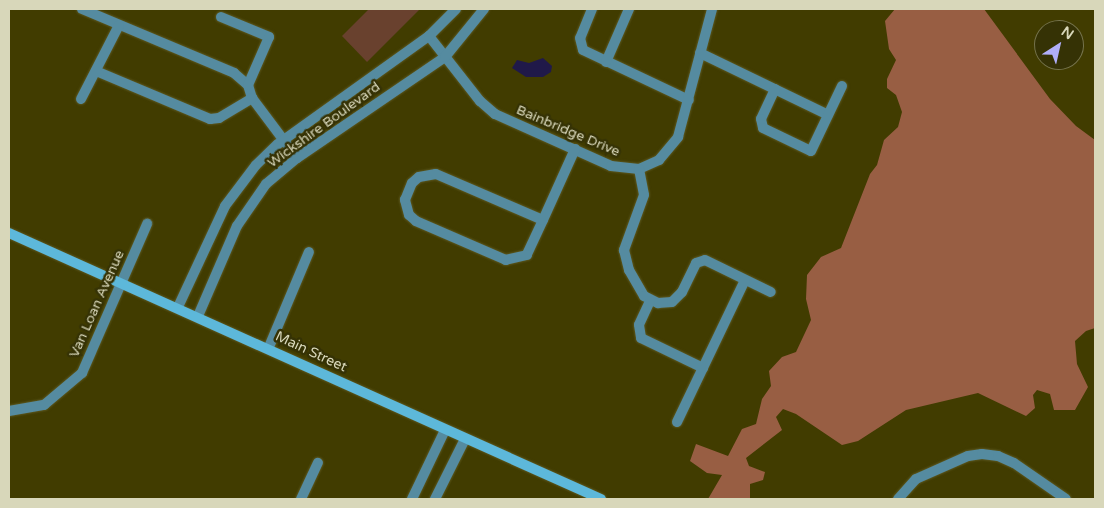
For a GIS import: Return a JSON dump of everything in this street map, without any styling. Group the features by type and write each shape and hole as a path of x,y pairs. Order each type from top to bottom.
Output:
{"main road":[{"name":"Main Street","path":"9,233 269,347 464,439 600,499"}],"street":[{"path":"82,9 234,73 248,85 252,98 298,158"},
{"name":"Wickshire Boulevard","path":"178,307 233,193 256,165 284,140 429,36 456,9"},
{"name":"Wickshire Boulevard","path":"198,316 248,209 266,184 298,158 445,56 484,9"},
{"path":"592,9 580,38 583,50 689,100"},
{"path":"606,62 629,9"},
{"path":"712,9 678,137 672,148 660,160 639,169 644,195 624,250 638,289 650,301 666,304 677,298 700,261 705,260 771,292"},
{"path":"221,17 269,37 248,85"},
{"path":"81,99 119,25"},
{"name":"Bainbridge Drive","path":"429,36 487,108 611,166 639,169"},
{"path":"700,53 828,115"},
{"path":"96,71 210,119 219,118 252,98"},
{"path":"775,89 761,119 763,128 811,151 842,86"},
{"path":"544,220 436,174 419,177 412,183 405,200 409,215 416,221 506,260 527,255 544,220 575,149"},
{"name":"Van Loan Avenue","path":"9,411 44,404 82,373 147,224"},
{"path":"269,347 309,252"},
{"path":"677,422 745,280"},
{"path":"650,301 639,325 641,338 702,368"},
{"path":"412,499 445,430"},
{"path":"435,499 464,439"},
{"path":"898,499 916,479 968,456 982,454 1014,463 1066,499"},
{"path":"301,499 318,463"}],"shaded area":[{"path":"369,9 419,10 367,62 342,36"},
{"path":"895,9 984,9 1050,99 1076,126 1095,140 1095,328 1086,331 1075,341 1077,364 1088,387 1075,410 1054,410 1050,394 1037,390 1033,395 1035,408 1026,416 978,393 906,410 858,441 842,445 796,414 783,409 776,417 782,430 746,458 749,466 765,472 763,480 750,484 750,499 708,499 722,475 707,473 690,461 696,444 728,456 742,429 756,424 762,399 771,386 769,371 782,357 796,352 811,320 806,299 807,275 821,257 841,248 870,174 877,165 884,140 898,127 902,112 896,95 887,88 887,79 896,60 889,49 885,21"},
{"path":"543,58 552,66 551,72 543,77 526,77 512,68 517,60 529,63"}]}
